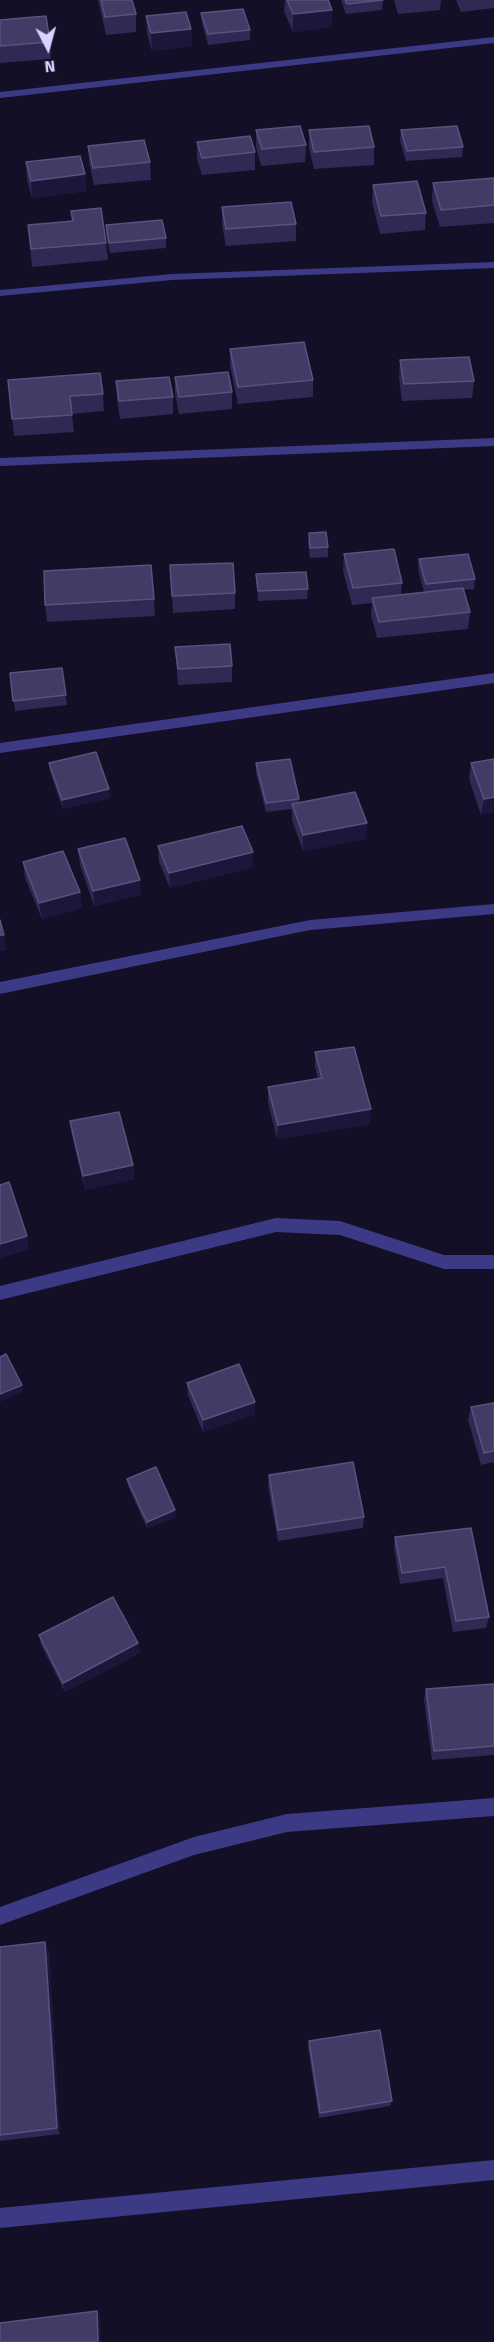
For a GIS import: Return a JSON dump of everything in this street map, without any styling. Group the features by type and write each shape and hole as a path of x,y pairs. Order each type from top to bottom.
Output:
{"street":[{"path":"0,95 494,40"},
{"path":"0,293 172,277 494,265"},
{"path":"0,462 494,442"},
{"path":"0,748 494,678"},
{"path":"0,988 310,926 494,909"},
{"path":"0,1293 276,1225 340,1228 444,1262 494,1262"},
{"path":"0,1916 194,1846 287,1823 494,1807"},
{"path":"0,2218 494,2170"}],"building":[{"path":"101,0 132,0 136,14 105,17"},
{"path":"287,0 328,0 332,10 293,14"},
{"path":"345,0 383,0 347,4"},
{"path":"243,9 250,30 208,34 201,13"},
{"path":"186,12 191,29 151,33 146,16"},
{"path":"46,16 50,42 0,46 0,20"},
{"path":"300,126 306,145 262,149 256,130"},
{"path":"369,126 374,147 314,152 309,130"},
{"path":"457,126 463,147 407,151 401,130"},
{"path":"250,136 255,152 202,158 197,142"},
{"path":"144,140 150,162 93,168 88,146"},
{"path":"80,156 85,174 31,181 26,162"},
{"path":"494,178 494,205 441,210 433,183"},
{"path":"417,181 426,213 381,216 373,185"},
{"path":"291,202 296,224 226,229 222,207"},
{"path":"101,208 106,243 31,249 28,225 73,221 71,211"},
{"path":"162,220 166,238 109,243 106,225"},
{"path":"304,342 313,380 238,387 230,349"},
{"path":"469,357 474,381 404,384 400,360"},
{"path":"228,372 232,392 179,397 175,377"},
{"path":"100,373 103,394 70,396 72,415 12,419 8,380"},
{"path":"169,377 173,397 119,401 116,381"},
{"path":"326,532 328,547 310,548 309,533"},
{"path":"394,549 402,583 353,588 344,554"},
{"path":"468,554 475,579 426,584 419,559"},
{"path":"233,563 235,593 172,596 170,565"},
{"path":"151,565 154,599 45,605 44,571"},
{"path":"306,572 308,589 258,591 256,574"},
{"path":"463,588 470,612 379,622 372,598"},
{"path":"230,644 232,666 178,669 175,647"},
{"path":"62,668 66,695 13,701 10,673"},
{"path":"96,752 109,789 62,800 49,763"},
{"path":"290,759 299,799 266,803 256,763"},
{"path":"494,759 494,797 484,799 471,763"},
{"path":"355,792 367,823 303,835 292,804"},
{"path":"242,826 253,852 169,873 158,846"},
{"path":"125,838 140,880 93,891 78,849"},
{"path":"63,851 80,892 39,903 23,862"},
{"path":"0,920 4,935 0,935"},
{"path":"354,1047 371,1109 278,1125 268,1087 322,1078 315,1052"},
{"path":"119,1112 133,1165 83,1176 70,1121"},
{"path":"9,1182 27,1236 0,1244 0,1185"},
{"path":"6,1354 22,1385 0,1394 0,1357"},
{"path":"239,1364 255,1402 203,1420 187,1383"},
{"path":"494,1403 494,1451 484,1453 471,1407"},
{"path":"353,1462 364,1517 278,1530 269,1475"},
{"path":"156,1467 175,1510 147,1522 127,1479"},
{"path":"471,1528 489,1617 456,1621 445,1567 402,1573 395,1537"},
{"path":"113,1597 138,1643 63,1683 39,1635"},
{"path":"494,1684 494,1746 434,1751 426,1689"},
{"path":"45,1942 57,2128 0,2135 0,1947"},
{"path":"380,2030 392,2101 320,2113 309,2041"},
{"path":"97,2311 98,2342 0,2342 0,2323"}]}
